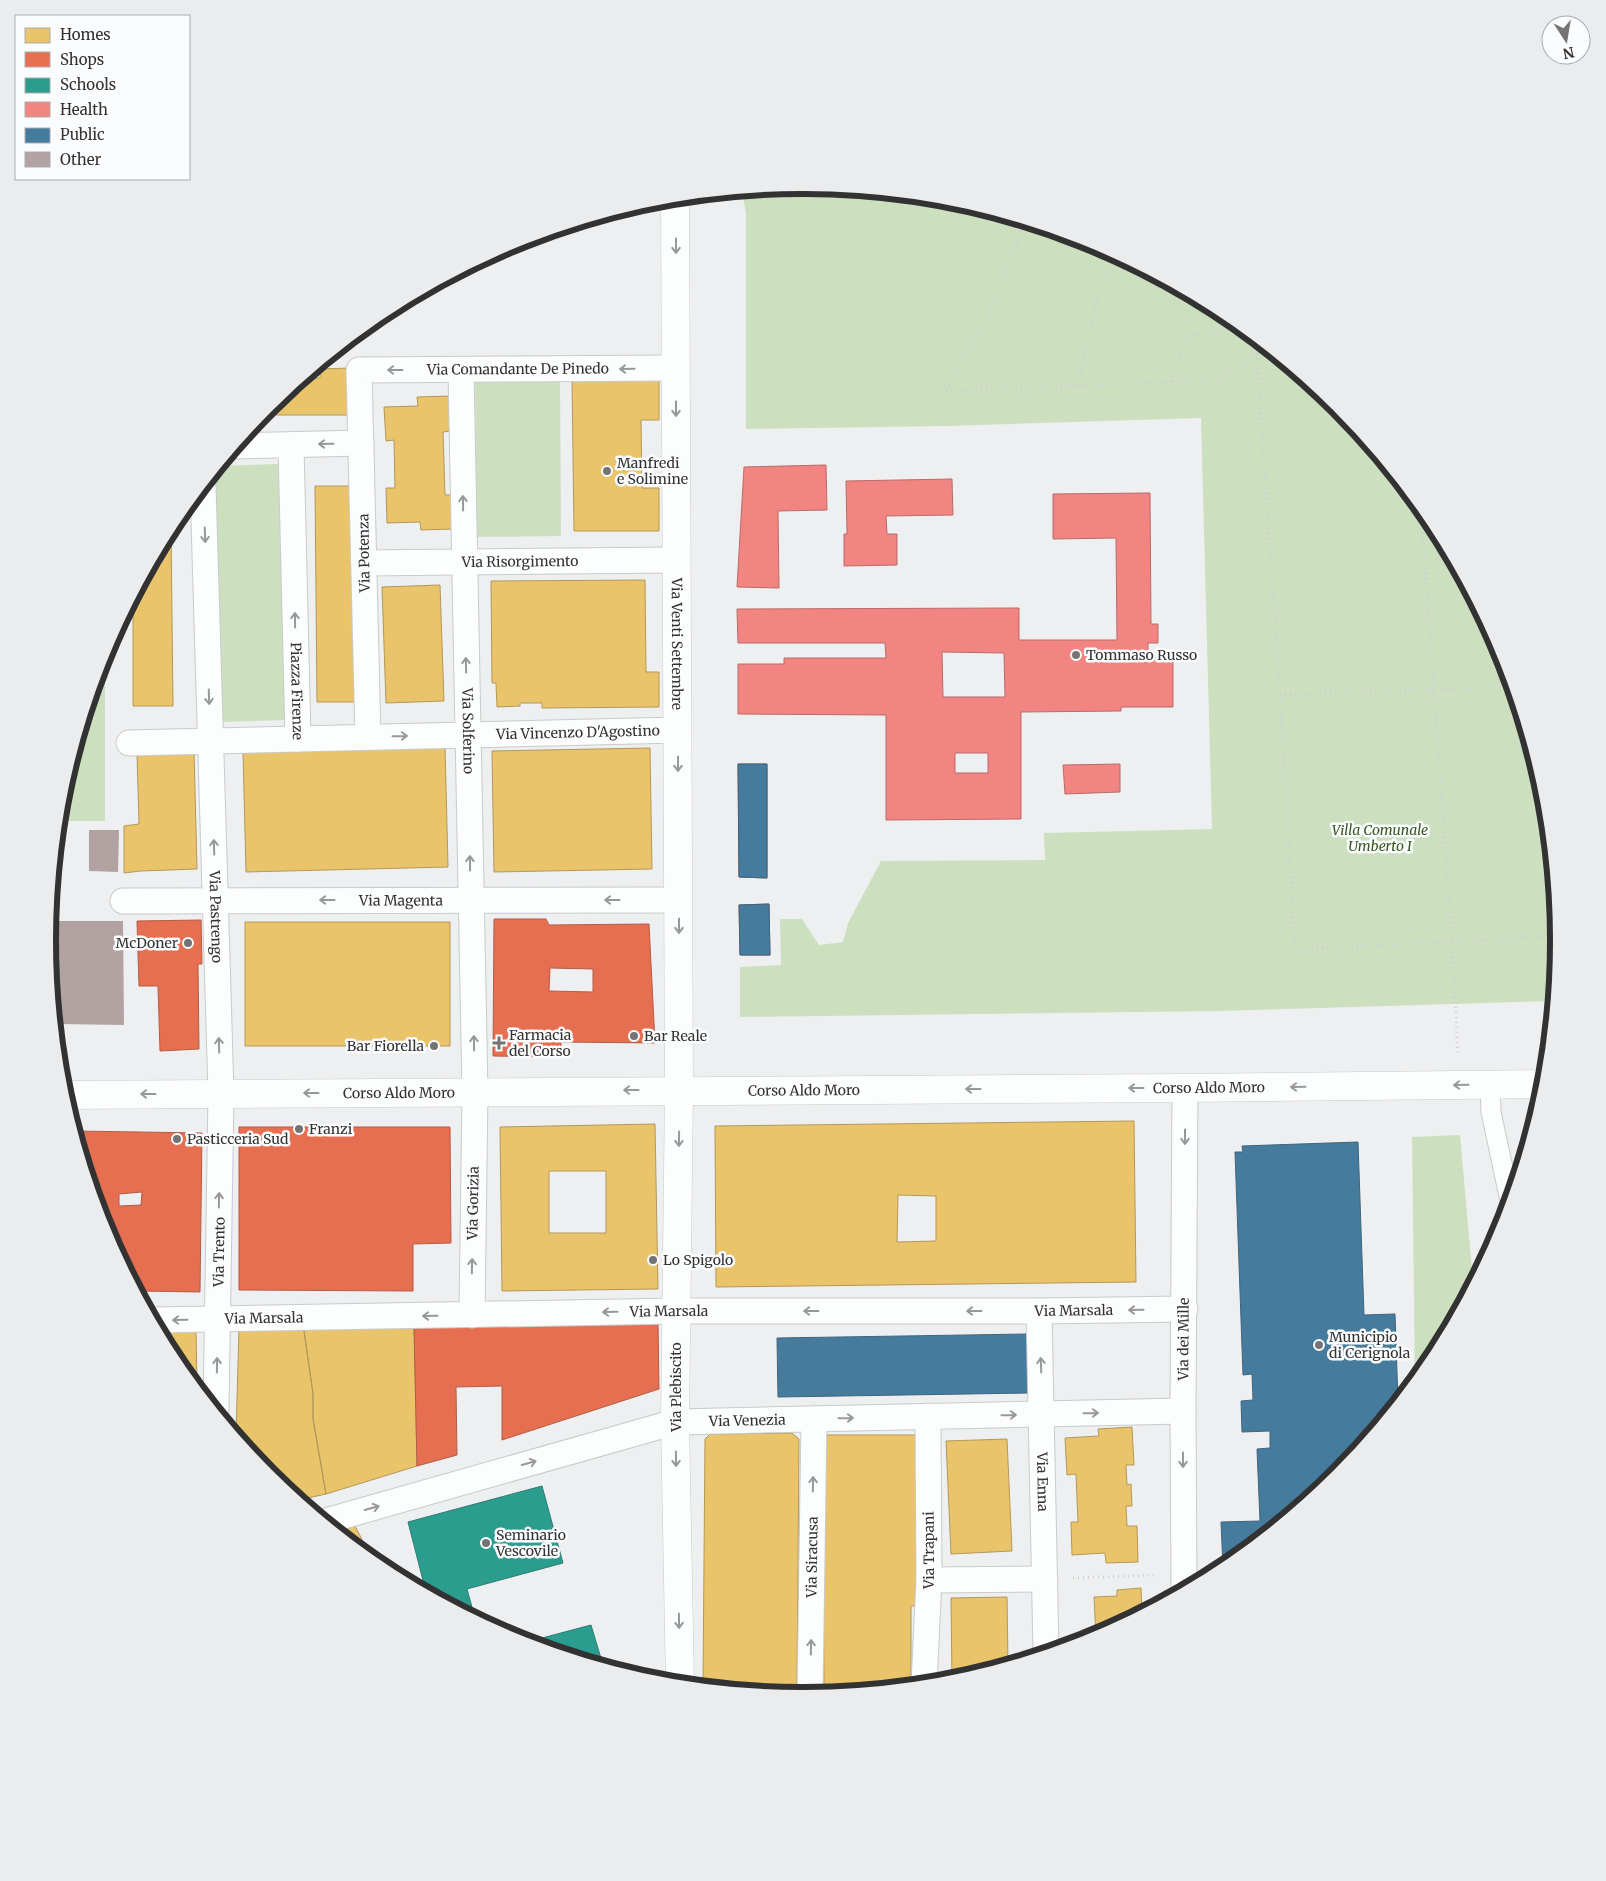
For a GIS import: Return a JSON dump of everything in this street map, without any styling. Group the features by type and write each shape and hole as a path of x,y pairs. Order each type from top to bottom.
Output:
{"street":[{"name":"Via Venti Settembre","path":"675,205 679,1090"},
{"name":"Via Comandante De Pinedo","path":"359,370 676,368"},
{"name":"Via Potenza","path":"359,370 368,737"},
{"name":"Via Solferino","path":"461,370 475,1092"},
{"path":"244,446 361,443"},
{"name":"Piazza Firenze","path":"211,741 298,739 291,444"},
{"path":"129,743 211,741 204,495"},
{"name":"Via Risorgimento","path":"364,563 677,560"},
{"name":"Via Vincenzo D'Agostino","path":"298,739 678,730"},
{"name":"Via Pastrengo","path":"211,741 221,1094"},
{"name":"Via Magenta","path":"123,901 679,900"},
{"path":"1490,1084 1491,1112 1507,1188"},
{"name":"Corso Aldo Moro","path":"73,1094 1185,1088 1535,1084"},
{"name":"Via dei Mille","path":"1184,1582 1185,1088"},
{"name":"Via Plebiscito","path":"679,1090 675,1422 680,1677"},
{"name":"Via Gorizia","path":"472,1315 475,1092"},
{"name":"Via Trento","path":"216,1401 221,1094"},
{"name":"Via Marsala","path":"160,1320 676,1311 1185,1309"},
{"name":"Via Enna","path":"1039,1311 1046,1647"},
{"name":"Via Venezia","path":"332,1519 675,1422 1183,1411"},
{"name":"Via Trapani","path":"924,1677 929,1580 928,1416"},
{"name":"Via Siracusa","path":"810,1687 814,1419"},
{"path":"929,1580 1045,1579"}],"path":[{"path":"1024,227 1002,275 984,324 946,390 1217,380 1256,354 1263,352"},
{"path":"1079,385 1087,338 1101,288 1118,264"},
{"path":"1170,382 1186,337 1231,329"},
{"path":"1259,349 1256,354 1280,695 1295,950 1550,936"},
{"path":"1422,523 1452,942 1460,1084"},
{"path":"1280,695 1505,687"},
{"path":"1092,1578 1184,1582"}],"green space":[{"name":"Villa Comunale Umberto I","path":"803,194 852,195 949,208 1043,233 1133,271 1176,294 1218,320 1258,348 1331,412 1395,486 1424,526 1450,567 1473,610 1510,700 1524,747 1543,843 1550,940 1547,1001 1219,1011 740,1017 740,967 781,965 780,919 802,919 819,945 843,942 848,923 881,861 1045,860 1044,833 1212,829 1201,418 947,426 746,429 746,214 743,196"},
{"path":"560,377 561,536 477,537 475,378"},
{"path":"278,464 287,720 223,722 213,483 228,466"},
{"path":"105,676 105,821 67,821 82,747"},
{"path":"1460,1135 1472,1272 1450,1314 1415,1368 1412,1137"}],"building: Homes":[{"path":"350,368 350,415 272,415 312,378 320,378 320,371 323,369"},
{"name":"Manfredi e Solimine","path":"659,377 659,420 641,420 642,488 659,488 659,531 574,531 572,378"},
{"path":"450,396 451,431 443,432 445,495 452,495 453,529 421,530 420,522 387,523 386,488 395,488 394,440 386,441 384,407 418,406 417,397"},
{"path":"315,486 354,486 356,702 317,702"},
{"path":"171,543 173,706 133,706 133,610"},
{"path":"645,580 646,672 659,672 659,707 542,708 542,703 520,703 520,706 497,707 496,683 492,683 491,581"},
{"path":"440,585 444,701 386,703 382,587"},
{"path":"445,747 448,867 246,872 243,752"},
{"path":"650,748 652,869 494,872 492,751"},
{"path":"194,752 197,869 124,873 124,826 139,824 137,754"},
{"path":"245,922 450,922 450,1046 245,1046"},
{"path":"1134,1121 1136,1282 716,1287 715,1126","holes":["898,1195 936,1196 936,1241 897,1242"]},
{"path":"655,1124 658,1289 502,1291 500,1127","holes":["549,1171 606,1171 606,1233 549,1233"]},
{"path":"303,1324 313,1394 313,1419 326,1494 307,1498 275,1469 236,1426 239,1328"},
{"path":"303,1324 414,1326 417,1466 326,1494 313,1419 313,1394"},
{"path":"196,1328 197,1375 182,1355 165,1329"},
{"path":"1132,1427 1134,1465 1126,1465 1127,1485 1131,1484 1132,1506 1126,1506 1127,1526 1137,1526 1138,1562 1106,1563 1105,1553 1072,1555 1071,1522 1078,1522 1076,1474 1067,1475 1065,1438 1099,1436 1098,1429"},
{"path":"792,1433 799,1439 797,1685 738,1684 703,1681 705,1439 710,1434"},
{"path":"822,1435 916,1435 917,1606 911,1606 911,1679 855,1686 824,1686"},
{"path":"1007,1439 1012,1551 951,1554 946,1441"},
{"path":"353,1522 365,1545 348,1533 341,1527"},
{"path":"1141,1588 1142,1605 1096,1627 1094,1597 1117,1596 1117,1590"},
{"path":"1007,1597 1008,1658 952,1672 951,1598"}],"building: Shops":[{"path":"494,919 546,919 549,925 649,924 655,1043 561,1042 561,1057 493,1056","holes":["550,968 593,969 593,992 549,991"]},
{"path":"201,920 202,964 198,964 199,1049 160,1051 158,986 139,986 137,921"},
{"path":"239,1127 450,1127 451,1243 413,1244 413,1291 239,1290"},
{"path":"81,1131 202,1133 200,1292 144,1291 113,1226 96,1181","holes":["142,1192 141,1205 119,1206 119,1194"]},
{"path":"658,1321 659,1389 502,1440 502,1386 456,1387 457,1455 417,1466 414,1326"}],"building: Schools":[{"name":"Seminario Vescovile","path":"542,1486 563,1563 467,1589 473,1610 424,1583 408,1522"},
{"path":"591,1625 601,1659 563,1648 539,1639"}],"building: Health":[{"path":"826,465 827,510 778,511 779,588 737,587 744,467"},
{"path":"952,479 953,515 886,516 887,534 897,534 897,565 844,566 844,534 847,534 846,481"},
{"name":"Tommaso Russo","path":"1150,493 1151,624 1158,624 1158,643 1148,643 1148,657 1173,658 1173,707 1121,707 1121,711 1021,712 1021,819 886,820 886,715 738,714 738,664 784,664 784,658 886,658 885,643 738,643 737,609 1019,608 1019,640 1117,640 1116,538 1053,539 1053,494","holes":["942,652 1004,653 1005,697 943,697","955,753 988,753 988,773 955,773"]},
{"path":"738,764 767,764 767,878 739,877"},
{"path":"1120,764 1120,792 1065,794 1063,765"},
{"path":"769,904 770,955 740,955 739,905"}],"building: Public":[{"path":"738,764 767,764 767,878 739,877"},
{"path":"769,904 770,955 740,955 739,905"},
{"name":"Municipio di Cerignola","path":"1358,1142 1364,1315 1395,1314 1398,1391 1364,1433 1331,1469 1258,1533 1223,1558 1221,1522 1260,1521 1257,1449 1270,1448 1270,1431 1242,1432 1241,1401 1253,1400 1252,1374 1243,1375 1235,1152 1243,1152 1242,1146"},
{"path":"1028,1334 1029,1393 778,1397 777,1338"}],"building: Other":[{"path":"89,830 119,830 118,872 89,871"},
{"path":"57,921 123,921 124,1025 62,1024 58,989"}],"place":[{"name":"Manfredi e Solimine","path":"607,471"},
{"name":"Tommaso Russo","path":"1076,655"},
{"name":"McDoner","path":"188,943"},
{"name":"Bar Reale","path":"634,1036"},
{"name":"Farmacia del Corso","path":"499,1043"},
{"name":"Bar Fiorella","path":"434,1046"},
{"name":"Franzi","path":"299,1129"},
{"name":"Pasticceria Sud","path":"177,1139"},
{"name":"Lo Spigolo","path":"653,1260"},
{"name":"Municipio di Cerignola","path":"1319,1345"},
{"name":"Seminario Vescovile","path":"486,1543"}]}
